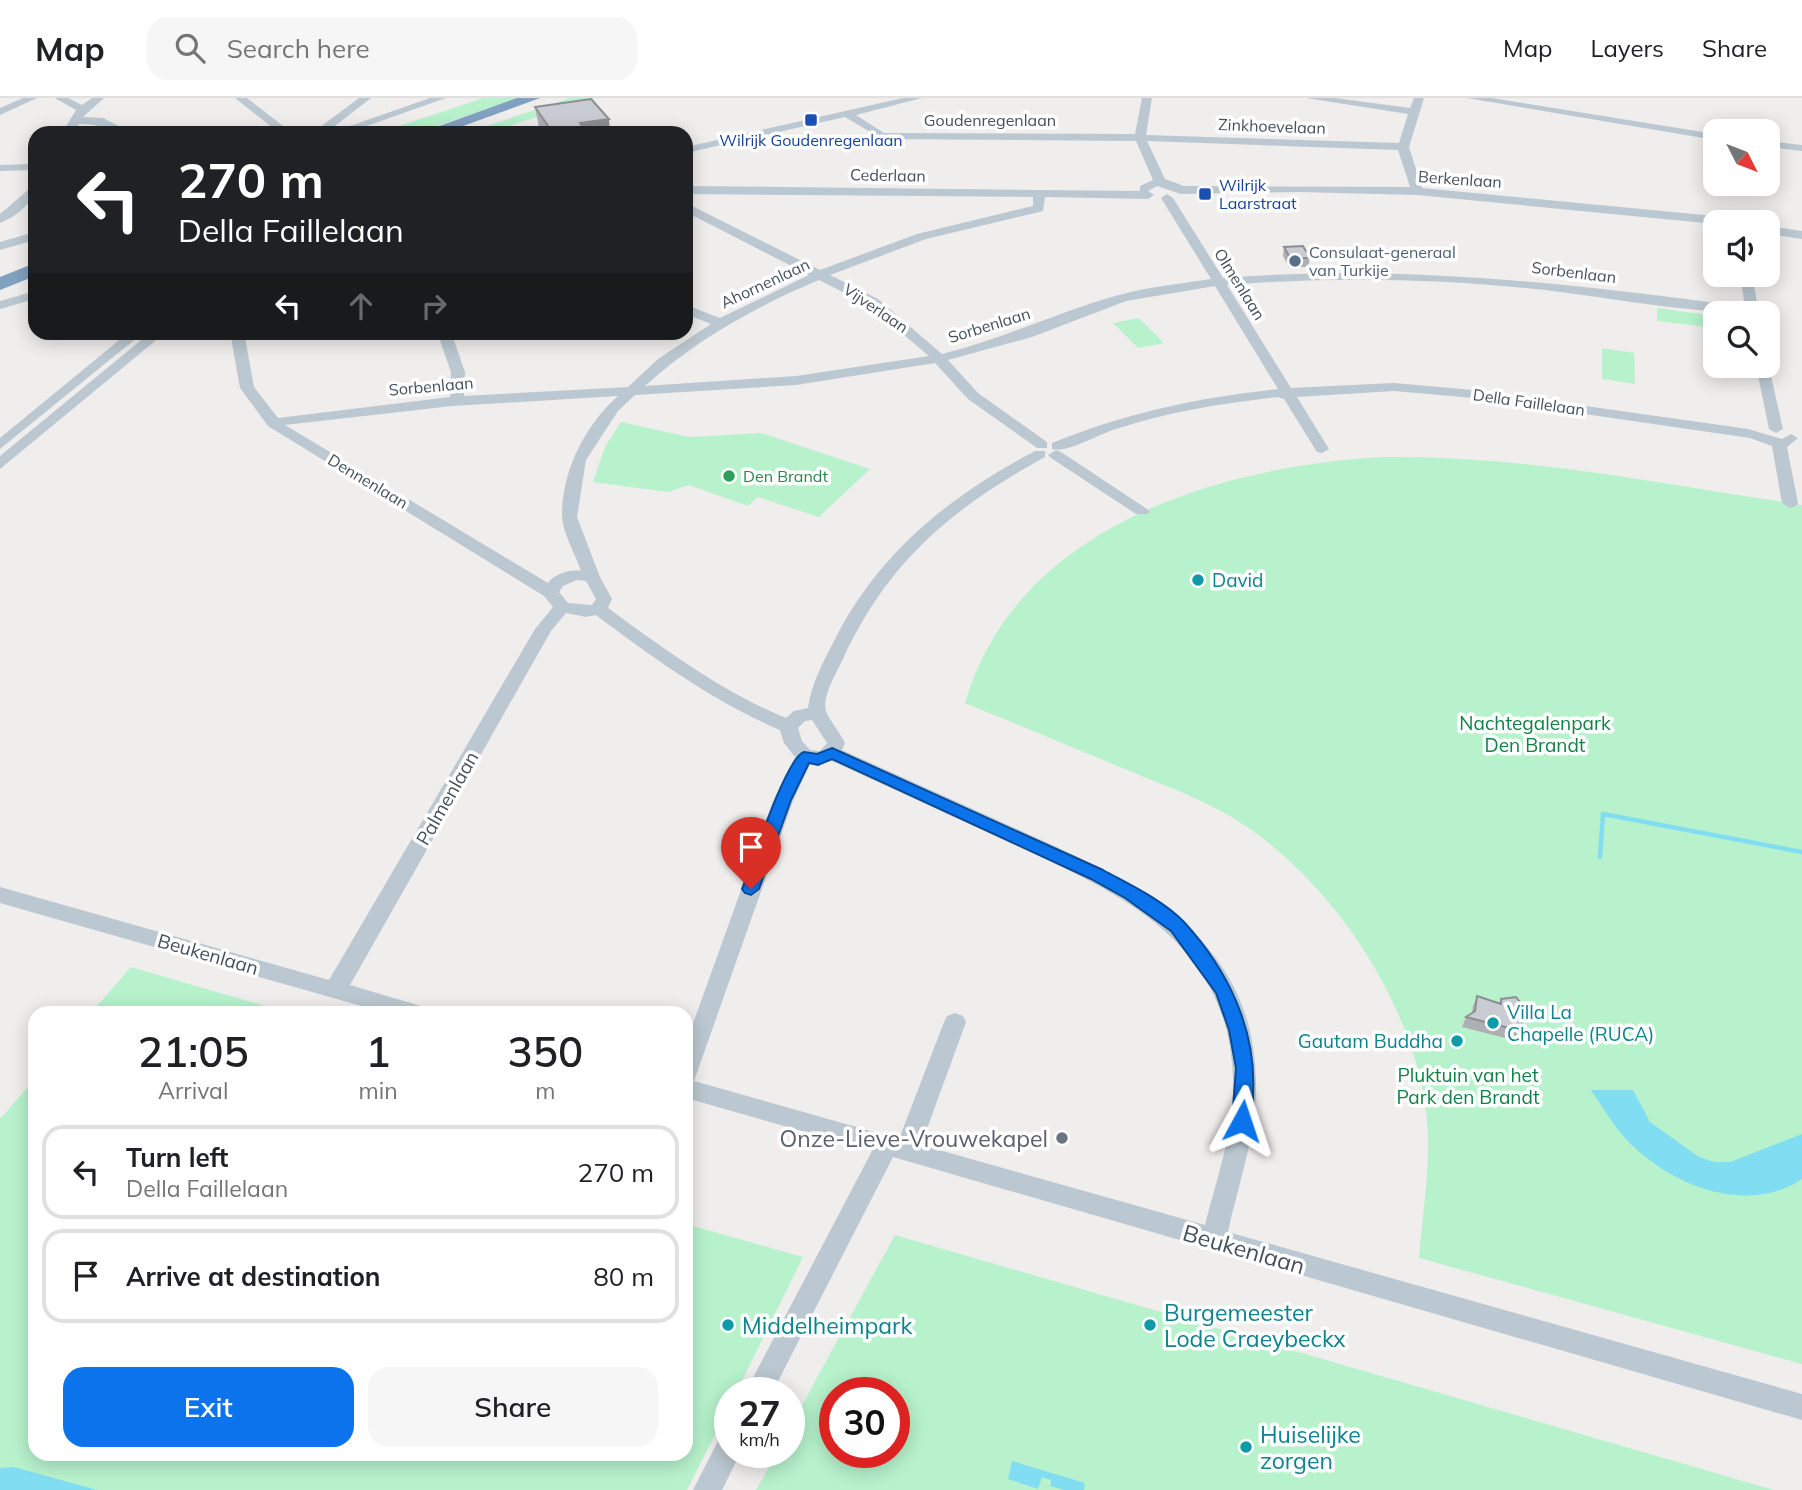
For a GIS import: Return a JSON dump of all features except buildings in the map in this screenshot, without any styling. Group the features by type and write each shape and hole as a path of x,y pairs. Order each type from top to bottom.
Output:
{"highway":[{"path":"451,126 538,100"},
{"path":"472,126 538,100"},
{"path":"0,265 28,258"},
{"path":"0,278 28,270"},
{"path":"0,284 28,271"}],"street":[{"path":"0,112 32,98"},
{"path":"60,98 82,109"},
{"path":"72,126 82,109 99,98"},
{"path":"240,98 277,126"},
{"path":"336,126 366,98"},
{"path":"346,126 441,98"},
{"path":"693,148 916,98"},
{"path":"1147,98 1140,138 1147,160 1144,166 1150,188 1167,198"},
{"path":"1311,98 1414,112"},
{"path":"1417,191 1403,147 1419,98"},
{"path":"1472,98 1703,135"},
{"name":"Goudenregenlaan","path":"847,114 881,136 1140,138"},
{"path":"75,121 99,120 111,126"},
{"name":"Zinkhoevelaan","path":"1140,138 1403,147"},
{"path":"1780,145 1802,148"},
{"path":"0,167 28,167"},
{"name":"Berkenlaan","path":"1150,188 1176,185 1181,190 1299,188 1417,191 1703,219"},
{"name":"Cederlaan","path":"693,190 1090,192 1150,188"},
{"name":"Berkenlaan","path":"1167,198 1177,197 1181,190"},
{"name":"Ahornenlaan","path":"592,578 580,560 569,528 569,493 578,457 600,422 670,355 720,323 824,274 903,242 978,220 1039,208 1038,192"},
{"name":"Olmenlaan","path":"1167,198 1322,449"},
{"path":"0,219 28,205"},
{"name":"Vijverlaan","path":"693,210 824,274 895,317 974,396 1049,450 1142,511"},
{"path":"1780,226 1802,229"},
{"path":"1780,231 1802,234"},
{"path":"0,246 28,238"},
{"name":"Sorbenlaan","path":"273,423 358,410 457,401 630,391 699,390 789,382 938,358 1017,338 1101,303 1161,290 1220,283 1300,278 1436,278 1550,286 1703,306"},
{"path":"0,305 28,297"},
{"path":"693,312 720,323"},
{"path":"0,445 128,340"},
{"path":"0,464 150,340"},
{"name":"Dennenlaan","path":"238,340 247,388 273,423 556,599 586,612 599,609"},
{"path":"447,340 458,372 457,401"},
{"path":"1766,378 1782,437 1790,503"},
{"name":"Della Faillelaan","path":"817,713 822,685 846,631 866,596 888,567 921,532 954,505 1049,450 1111,425 1211,400 1286,392 1394,387 1473,394 1782,437"},
{"path":"556,599 557,582 575,575 592,578 604,599 599,609 650,647 759,714 788,726 804,757"},
{"name":"Palmenlaan","path":"333,990 344,977 544,629 556,599"},
{"path":"788,726 800,715 817,713 835,740 832,753"},
{"path":"804,757 818,760 832,753"},
{"path":"832,753 1097,874 1177,926 1204,959 1224,990 1238,1030 1245,1068 1240,1135 1214,1241"},
{"path":"693,1057 783,800 804,757"},
{"name":"Beukenlaan","path":"0,895 391,1006"},
{"path":"767,1377 868,1187 896,1149 955,1022"},
{"name":"Beukenlaan","path":"693,1079 896,1149 1802,1407"},
{"path":"707,1490 719,1468"}],"green space":[{"path":"483,98 520,98 436,126 400,126"},
{"path":"570,98 594,98 508,126 488,126"},
{"path":"1657,308 1703,314 1703,327 1657,321"},
{"path":"1139,318 1164,343 1138,348 1113,323"},
{"path":"1602,348 1634,353 1635,384 1602,379"},
{"name":"Den Brandt","path":"621,422 689,437 761,433 870,469 819,517 758,497 748,506 689,485 668,492 593,482 605,447"},
{"name":"Nachtegalenpark Den Brandt","path":"1383,457 1541,466 1802,505 1802,1364 1419,1258 1428,1142 1425,1104 1417,1065 1403,1025 1384,985 1362,947 1336,911 1307,878 1276,849 1224,813 1188,795 965,703 991,642 1029,591 1077,550 1132,517 1193,492 1256,474 1320,463"},
{"path":"131,967 265,1006 97,1006"},
{"name":"Middelheimpark","path":"28,1087 28,1461 693,1461 693,1226 803,1257 744,1377 714,1377 714,1437 687,1490 0,1490 0,1119"},
{"path":"895,1235 1774,1490 756,1490 768,1468 805,1468 805,1400"}],"water":[{"path":"1591,1090 1633,1090 1650,1122 1699,1157 1714,1162 1730,1162 1802,1134 1802,1179 1780,1190 1757,1195 1733,1195 1685,1181 1663,1170 1626,1139"},
{"path":"1012,1461 1085,1483 1084,1490 1064,1490 1050,1486 1051,1480 1042,1477 1038,1489 1008,1479"},
{"path":"14,1467 97,1490 0,1490 0,1468"}],"waterway":[{"path":"1600,857 1603,814 1802,852"}],"place":[{"name":"Wilrijk Goudenregenlaan","path":"811,120"},
{"name":"Wilrijk Laarstraat","path":"1205,194"},
{"name":"Consulaat-generaal van Turkije","path":"1295,261"},
{"name":"Den Brandt","path":"729,476"},
{"name":"David","path":"1198,580"},
{"name":"Villa La Chapelle (RUCA)","path":"1493,1023"},
{"name":"Gautam Buddha","path":"1457,1041"},
{"name":"Onze-Lieve-Vrouwekapel","path":"1062,1138"},
{"name":"Middelheimpark","path":"728,1325"},
{"name":"Burgemeester Lode Craeybeckx","path":"1150,1325"},
{"name":"Huiselijke zorgen","path":"1246,1447"}],"route":[{"path":"751,889 783,800 804,757 818,760 832,753 872,774 1097,874 1177,926 1204,959 1224,990 1238,1030 1245,1068 1242,1121"}],"park label":[{"name":"Pluktuin van het Park den Brandt","path":"1468,1086"}]}
